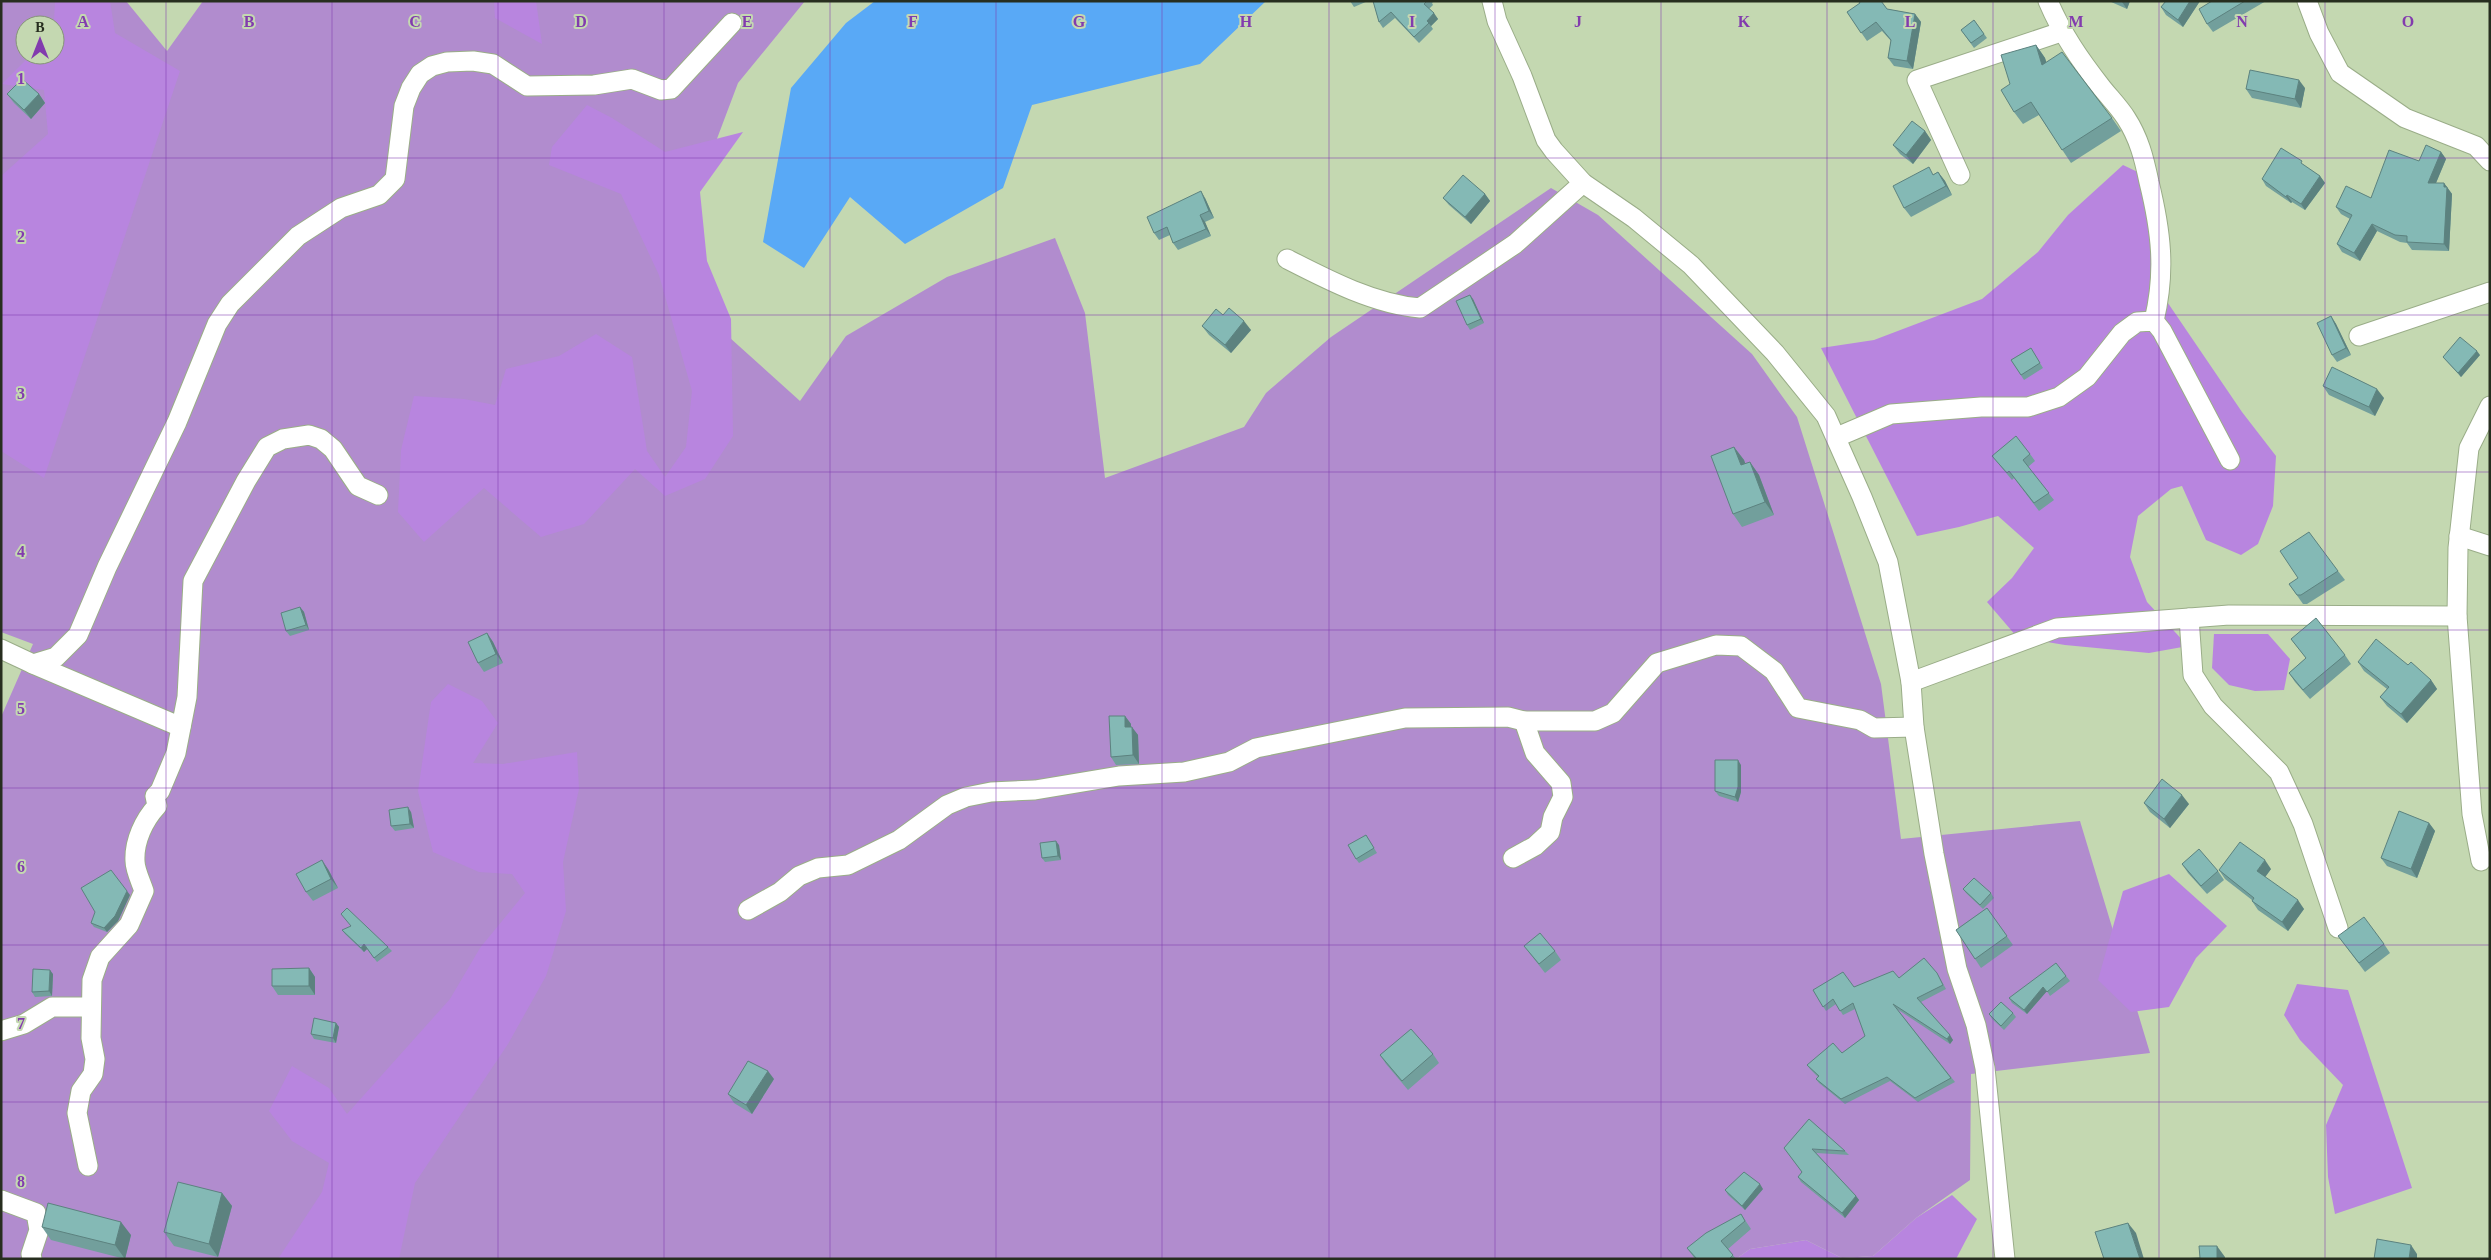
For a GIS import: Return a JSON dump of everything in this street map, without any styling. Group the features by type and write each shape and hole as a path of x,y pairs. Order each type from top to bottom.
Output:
{"street":[{"path":"1492,1 1497,21 1522,76 1546,140 1584,183 1634,218 1691,265 1775,353 1826,416 1837,437 1888,562 1911,682 1914,727 1934,854 1955,959 1976,1025 1985,1068 2005,1259"},
{"path":"2048,1 2061,32 2125,116 2143,154 2158,220 2162,263 2161,292 2154,321"},
{"path":"2307,1 2319,33 2340,73 2405,118 2476,146 2490,161"},
{"path":"33,664 56,657 78,635 107,567 177,422 218,324 230,304 298,236 341,208 379,195 395,179 404,106 411,88 420,74 432,66 440,64 473,62 493,64 527,86 594,85 632,79 661,90 671,90 732,23"},
{"path":"1960,175 1918,80 2061,32"},
{"path":"1287,259 1325,279 1366,295 1408,307 1420,308 1515,244 1584,183"},
{"path":"2359,336 2490,292"},
{"path":"1837,437 1891,414 1956,408 2028,407 2059,398 2087,377 2122,333 2137,322 2154,321"},
{"path":"2154,321 2162,330 2230,460"},
{"path":"2480,862 2472,814 2457,616 2460,536 2469,448 2490,406"},
{"path":"88,1166 77,1113 81,1091 93,1074 95,1059 91,1038 92,980 100,957 129,926 144,892 135,862 138,841 149,815 158,806 155,796 160,791 176,753 188,697 193,581 246,481 267,447 284,439 315,436 333,449 358,486 378,495"},
{"path":"2460,536 2490,546"},
{"path":"1911,682 2057,628 2229,615 2457,616"},
{"path":"2189,618 2193,675 2214,706 2279,772 2303,824 2338,928"},
{"path":"748,910 780,892 799,876 818,868 848,866 891,845 947,805 966,796 991,792 1035,790 1119,776 1184,772 1229,762 1256,748 1405,718 1508,717 1524,721 1595,721 1613,713 1657,663 1716,646 1741,646 1774,670 1798,708 1860,720 1874,728 1914,727"},
{"path":"1,649 181,727"},
{"path":"1513,858 1535,846 1550,832 1553,817 1563,797 1562,783 1535,753 1524,721"},
{"path":"1,1031 24,1024 52,1007 92,1007"},
{"path":"1,1200 36,1213 39,1230 30,1254 32,1259"}],"shaded area":[{"path":"1,1 126,1 167,51 203,1 805,1 738,83 692,205 700,311 800,401 846,336 947,277 1055,238 1085,313 1105,478 1244,427 1266,393 1331,337 1551,188 1598,215 1752,354 1797,417 1881,684 1901,839 2080,821 2150,1053 1971,1074 1970,1180 1916,1218 1873,1256 1842,1258 1806,1240 1750,1249 1736,1259 1,1259 1,717 33,644 1,632"},
{"path":"55,1 110,1 115,33 180,71 44,478 1,451 1,176 48,134 44,90 2,84 21,65 65,65 65,15 54,15"},
{"path":"494,1 536,1 542,44 495,18"},
{"path":"587,105 612,118 665,152 743,132 700,192 707,261 731,319 733,436 705,479 665,496 635,469 584,524 541,537 484,488 424,542 398,512 401,450 414,396 464,399 495,405 506,369 559,356 596,334 632,357 647,451 665,477 686,447 692,391 659,275 621,194 549,165 552,147"},
{"path":"2123,165 2144,175 2155,284 2242,412 2276,456 2273,506 2258,544 2241,555 2206,540 2182,486 2171,489 2138,516 2130,557 2147,602 2188,646 2149,653 2065,645 2017,637 1987,602 2012,578 2034,548 1998,516 1917,536 1821,348 1874,340 1982,299 2038,252 2068,215"},
{"path":"2214,634 2268,634 2290,659 2284,690 2255,691 2229,685 2212,668"},
{"path":"448,684 482,701 498,723 473,763 503,764 577,752 579,789 563,862 566,911 546,976 508,1044 415,1183 399,1259 278,1259 322,1192 329,1163 292,1141 269,1111 292,1066 329,1088 347,1114 450,999 480,948 525,893 512,874 479,872 433,852 418,791 431,702"},
{"path":"2169,874 2227,926 2196,958 2169,1007 2131,1012 2098,980 2123,891"},
{"path":"2297,984 2348,990 2412,1188 2335,1214 2328,1177 2326,1125 2343,1085 2300,1040 2284,1015"},
{"path":"1952,1195 1977,1219 1956,1259 1736,1259 1750,1249 1806,1240 1842,1258 1873,1256 1916,1218"}],"water":[{"path":"875,1 1266,1 1200,64 1032,105 1003,188 905,244 850,197 804,268 763,242 791,88 846,23"}],"building":[{"path":"1373,1 1427,1 1424,4 1434,13 1427,21 1429,23 1414,37 1391,12 1379,22"},
{"path":"1859,1 1881,1 1887,9 1915,14 1907,61 1888,58 1891,40 1876,22 1861,33 1847,12 1860,3"},
{"path":"2166,1 2190,1 2178,20 2161,7"},
{"path":"2212,1 2245,1 2207,24 2199,9"},
{"path":"1974,20 1984,34 1971,43 1961,30"},
{"path":"2036,45 2042,65 2062,52 2112,118 2062,150 2031,102 2014,112 2001,90 2010,84 2001,55"},
{"path":"2250,70 2299,80 2295,99 2246,89"},
{"path":"22,79 39,94 24,110 7,94"},
{"path":"1912,121 1925,131 1906,155 1893,145"},
{"path":"2426,145 2441,152 2428,183 2444,183 2444,187 2447,187 2444,244 2407,242 2407,236 2395,235 2372,224 2354,253 2337,244 2352,215 2336,207 2346,186 2371,198 2389,150 2419,161"},
{"path":"2281,148 2302,161 2301,163 2320,176 2301,204 2287,195 2286,197 2262,179"},
{"path":"1929,167 1933,175 1938,172 1946,186 1904,208 1893,186"},
{"path":"1463,175 1485,194 1465,217 1443,198"},
{"path":"1201,191 1209,211 1200,215 1206,229 1173,243 1167,227 1154,233 1147,217"},
{"path":"1470,295 1481,319 1467,325 1456,301"},
{"path":"1229,308 1244,321 1225,345 1202,326 1216,309 1223,315"},
{"path":"2331,316 2346,348 2332,355 2317,323"},
{"path":"2460,337 2477,351 2458,373 2443,357"},
{"path":"2031,348 2040,363 2021,375 2011,360"},
{"path":"2332,367 2377,389 2369,407 2323,386"},
{"path":"2016,436 2030,454 2023,460 2049,493 2034,503 2009,471 2007,473 1992,456"},
{"path":"1734,447 1741,465 1750,462 1765,502 1733,514 1711,456"},
{"path":"2309,532 2338,571 2301,595 2297,595 2289,584 2298,578 2280,551"},
{"path":"300,607 306,625 286,631 281,613"},
{"path":"2316,618 2345,655 2303,690 2289,673 2306,658 2291,639"},
{"path":"487,633 496,654 478,663 468,642"},
{"path":"2376,639 2408,665 2411,662 2431,680 2401,714 2380,697 2389,687 2358,662"},
{"path":"1109,716 1125,716 1125,727 1132,727 1133,755 1111,757"},
{"path":"1715,760 1738,760 1738,787 1735,797 1715,791"},
{"path":"2162,779 2182,795 2164,819 2144,803"},
{"path":"408,807 410,824 391,826 389,810"},
{"path":"2399,811 2429,823 2411,869 2381,858"},
{"path":"1366,835 1374,848 1356,859 1348,845"},
{"path":"1056,841 1058,856 1042,858 1040,843"},
{"path":"2240,842 2265,860 2257,871 2298,900 2282,922 2252,901 2254,898 2219,870"},
{"path":"2199,849 2218,871 2201,886 2182,864"},
{"path":"322,860 331,879 306,892 296,874"},
{"path":"111,870 127,891 115,916 104,928 91,923 95,912 81,888"},
{"path":"1974,878 1991,893 1980,905 1963,889"},
{"path":"347,908 388,947 374,958 364,944 361,948 342,930 351,926 341,914"},
{"path":"1987,908 2007,936 1975,959 1956,930"},
{"path":"2364,917 2384,944 2359,963 2338,936"},
{"path":"1540,933 1555,951 1539,964 1524,946"},
{"path":"1924,958 1937,973 1943,985 1917,998 1950,1035 1947,1039 1893,1004 1951,1078 1915,1098 1887,1077 1841,1099 1816,1079 1819,1076 1807,1065 1833,1043 1842,1053 1865,1036 1853,1003 1840,1011 1833,999 1823,1007 1813,990 1843,972 1854,987 1893,971 1899,978"},
{"path":"2056,963 2066,976 2047,992 2043,987 2024,1010 2009,998"},
{"path":"309,968 309,986 272,986 272,969"},
{"path":"33,969 50,970 49,991 32,992"},
{"path":"2001,1002 2013,1013 2001,1026 1989,1014"},
{"path":"314,1018 336,1023 333,1038 311,1034"},
{"path":"1411,1029 1433,1054 1402,1081 1380,1055"},
{"path":"748,1061 768,1071 746,1105 728,1094"},
{"path":"1809,1119 1845,1151 1812,1149 1856,1196 1842,1213 1798,1177 1802,1172 1784,1148"},
{"path":"1744,1172 1760,1184 1742,1206 1725,1190"},
{"path":"178,1182 222,1193 209,1244 164,1232"},
{"path":"48,1203 121,1222 115,1245 42,1227"},
{"path":"1741,1214 1745,1221 1721,1241 1733,1255 1729,1259 1697,1259 1687,1248 1706,1233"},
{"path":"2128,1223 2140,1259 2104,1259 2095,1232"},
{"path":"2377,1239 2411,1245 2409,1259 2374,1259"},
{"path":"2199,1246 2217,1246 2217,1259 2180,1259 2200,1258"}]}
